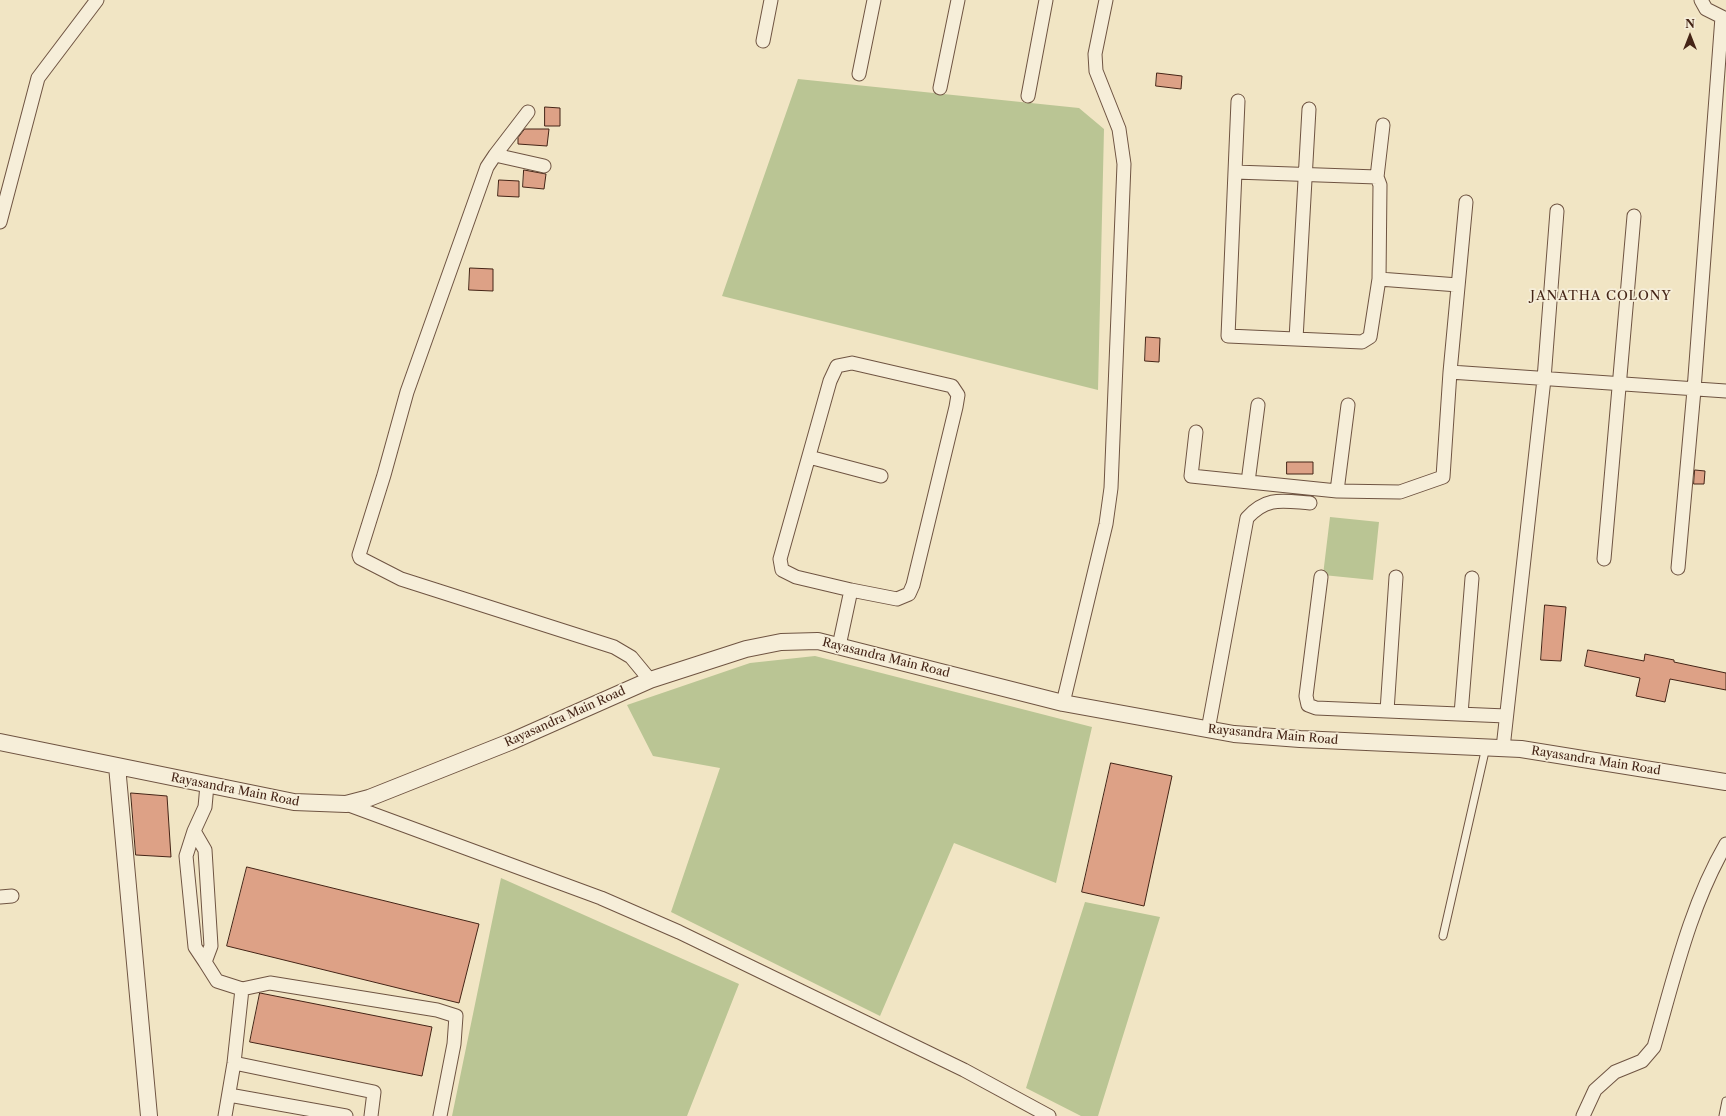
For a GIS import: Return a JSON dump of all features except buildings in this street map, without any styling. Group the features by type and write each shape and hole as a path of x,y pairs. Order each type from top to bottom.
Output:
{"street":[{"path":"0,222 38,78 97,0"},
{"path":"763,41 771,0"},
{"path":"859,74 874,0"},
{"path":"940,88 958,0"},
{"path":"1028,96 1046,0"},
{"path":"1063,703 1106,524 1111,488 1124,164 1119,129 1096,71 1095,54 1106,0"},
{"path":"1678,568 1720,110 1722,17 1706,9 1701,0"},
{"path":"1238,101 1228,336 1362,342 1370,337 1379,279 1380,185 1378,177 1383,125"},
{"path":"1296,339 1309,109"},
{"path":"528,112 495,155 480,184 407,392 384,475 359,555 360,558 402,578 614,647 631,657 650,680"},
{"path":"495,155 544,166"},
{"path":"1235,172 1378,177"},
{"path":"1196,432 1191,476 1336,491 1400,492 1443,477 1450,372 1466,202"},
{"path":"1503,748 1544,379 1557,211"},
{"path":"1604,559 1634,216"},
{"path":"1379,279 1458,285"},
{"path":"852,363 952,386 958,395 913,585 908,594 897,598 851,590 796,577 782,570 780,559 830,381 837,366 852,363"},
{"path":"1450,372 1619,385 1726,391"},
{"path":"1248,482 1258,405"},
{"path":"1336,491 1348,405"},
{"path":"809,457 881,476"},
{"path":"1208,730 1247,518 1262,504 1274,501 1310,503"},
{"path":"1321,576 1306,696 1308,705 1316,708 1506,716"},
{"path":"1387,711 1396,577"},
{"path":"1461,714 1472,578"},
{"path":"839,646 851,590"},
{"name":"Rayasandra Main Road","path":"0,742 294,802 346,804 368,798 510,742 650,680 746,649 781,642 818,640 1063,703 1208,730 1234,734 1300,739 1521,749 1726,782"},
{"path":"117,766 149,1116"},
{"path":"207,785 205,807 194,831 186,856 196,947 217,981 242,989 270,983 437,1010 456,1016 454,1044 440,1116"},
{"path":"346,804 601,898 680,932 964,1070 1049,1116"},
{"path":"194,831 205,850 211,946 205,962"},
{"path":"1583,1116 1595,1090 1615,1072 1642,1061 1654,1047 1688,932 1710,871 1726,844"},
{"path":"226,1116 234,1063 242,989"},
{"path":"234,1063 374,1092 371,1116"},
{"path":"229,1095 346,1116"}],"lane":[{"path":"1443,936 1486,747"},
{"path":"1723,1116 1726,1101"}],"green space":[{"path":"798,79 1079,108 1104,129 1098,390 722,296"},
{"path":"1330,517 1379,522 1373,580 1323,575"},
{"path":"815,656 1092,727 1056,883 954,843 880,1016 671,912 720,768 653,756 627,705 750,663"},
{"path":"501,878 739,984 687,1116 452,1116"},
{"path":"1085,902 1160,917 1098,1116 1081,1116 1026,1088"}],"district":[{"name":"JANATHA COLONY","path":"1601,296"}]}
